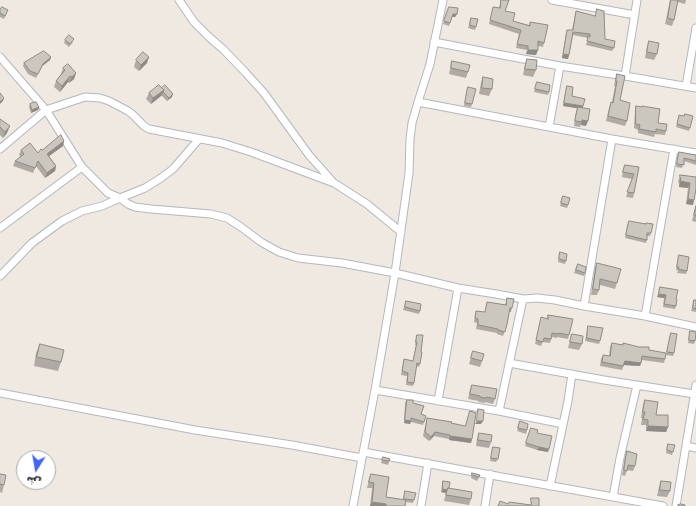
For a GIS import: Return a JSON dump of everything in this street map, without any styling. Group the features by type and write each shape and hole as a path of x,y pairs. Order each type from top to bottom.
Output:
{"street":[{"path":"179,0 194,22 224,50 264,93 309,155 334,183"},
{"path":"353,506 395,273 409,173 412,123 430,64 443,0"},
{"path":"552,0 572,2 635,15"},
{"path":"625,76 638,0"},
{"path":"686,86 696,28"},
{"path":"434,42 560,66 696,88"},
{"path":"1,61 46,110 82,167 108,193 120,198 128,204 151,210 210,214 227,218 273,249 298,258 342,263 395,273 458,288 523,299 537,298 554,300 645,316 696,327"},
{"path":"549,127 560,66"},
{"path":"0,149 46,110 85,96 100,98 128,111 149,129 222,143 251,152 334,183 367,204 401,232"},
{"path":"418,102 612,139 696,153"},
{"path":"0,276 32,243 62,221 82,211 102,206 145,188 162,178 173,169 200,139"},
{"path":"584,306 612,139"},
{"path":"645,316 674,149"},
{"path":"0,228 82,167"},
{"path":"438,401 458,288"},
{"path":"499,411 523,299"},
{"path":"509,363 694,394"},
{"path":"550,486 568,401 572,374"},
{"path":"613,497 620,458 637,385"},
{"path":"676,506 696,385"},
{"path":"375,390 499,411 563,424"},
{"path":"0,393 195,430 292,445 428,463 663,506"},
{"path":"686,446 696,448"},
{"path":"421,506 428,463"},
{"path":"485,506 490,474"}],"building":[{"path":"501,0 509,0 505,11 515,13 513,21 530,26 530,22 548,25 544,43 538,41 538,50 528,50 528,46 517,44 521,30 490,20 493,7 500,8"},
{"path":"671,0 678,0 674,20 668,18"},
{"path":"2,7 8,10 5,16 0,13"},
{"path":"449,7 458,8 457,14 453,14 450,23 444,21"},
{"path":"597,9 604,11 605,39 615,41 614,48 587,41 590,34 573,32 569,55 563,54 567,30 573,30 576,11 595,16"},
{"path":"471,18 478,19 476,27 470,25"},
{"path":"69,35 74,39 70,44 65,40"},
{"path":"649,41 659,43 657,54 647,52"},
{"path":"44,51 51,57 43,64 38,74 30,71 24,63"},
{"path":"143,52 149,57 141,65 136,60"},
{"path":"527,59 537,60 536,70 525,69"},
{"path":"452,61 470,65 468,72 451,68"},
{"path":"68,64 76,73 72,77 70,76 62,86 56,81 65,70 63,68"},
{"path":"617,74 625,76 620,100 630,103 627,121 608,116 611,102 613,103"},
{"path":"483,77 493,79 492,89 482,88"},
{"path":"537,82 550,85 549,92 535,89"},
{"path":"159,85 164,90 153,98 149,93"},
{"path":"165,85 173,94 169,98 163,92 164,90 162,88"},
{"path":"567,86 573,87 572,96 585,99 583,106 564,103"},
{"path":"468,87 476,89 472,104 465,103"},
{"path":"0,93 4,98 0,102"},
{"path":"36,102 39,107 32,110 30,104"},
{"path":"636,106 660,109 658,123 667,124 666,131 656,129 656,132 639,129 640,125 636,124"},
{"path":"578,107 590,109 588,121 575,121"},
{"path":"685,114 693,116 690,128 677,124 679,115 684,116"},
{"path":"0,119 10,126 5,132 0,127"},
{"path":"61,135 64,141 47,154 56,166 47,173 38,161 35,168 15,161 24,154 21,150 30,143 38,153 41,149 42,150"},
{"path":"679,152 696,155 696,161 684,158 684,165 677,164"},
{"path":"625,165 639,167 634,193 627,192 634,174 623,172"},
{"path":"680,175 696,177 694,200 688,199 690,183 680,181"},
{"path":"563,196 570,198 568,205 561,203"},
{"path":"629,221 653,224 651,233 647,233 647,240 626,235"},
{"path":"560,252 567,254 566,261 559,259"},
{"path":"679,255 689,257 687,271 678,269 679,267 677,267"},
{"path":"597,263 621,269 617,283 600,279 599,290 593,289"},
{"path":"578,264 586,267 585,273 576,270"},
{"path":"660,287 678,290 676,306 664,304 666,295 659,294"},
{"path":"507,298 514,299 512,308 510,308 505,332 478,325 478,319 475,318 476,311 485,312 487,302 506,305"},
{"path":"694,300 696,300 696,309 693,308"},
{"path":"406,301 421,304 420,311 405,307"},
{"path":"548,315 573,319 569,335 552,333 551,339 544,338 543,342 536,340 541,317 548,319"},
{"path":"588,326 603,328 600,341 587,338"},
{"path":"690,331 696,332 695,341 689,340"},
{"path":"671,333 677,334 674,353 667,352"},
{"path":"572,334 583,336 582,344 570,342"},
{"path":"417,335 423,335 422,352 420,364 417,363 414,383 407,382 408,373 402,371 404,359 413,361"},
{"path":"612,343 649,347 649,350 666,353 665,359 642,356 641,363 625,361 623,366 602,362 603,355 610,356"},
{"path":"40,344 64,350 61,362 37,357"},
{"path":"473,351 484,354 482,361 471,358"},
{"path":"472,385 497,389 495,399 470,394"},
{"path":"407,400 413,400 413,403 424,406 421,414 426,416 424,422 411,418 411,421 405,420"},
{"path":"645,400 658,402 656,415 668,415 668,427 648,426 648,420 643,419 645,412 643,412"},
{"path":"478,409 484,410 483,421 477,421"},
{"path":"470,411 476,413 472,439 435,432 431,437 425,432 427,418 452,422 451,423 465,426"},
{"path":"520,421 528,424 527,430 518,428"},
{"path":"531,428 538,430 537,433 552,436 549,449 526,443"},
{"path":"479,433 492,435 491,442 478,440"},
{"path":"668,444 675,445 673,452 667,450"},
{"path":"493,447 500,448 498,459 491,458"},
{"path":"627,451 637,454 635,466 628,465 627,471 624,470"},
{"path":"383,457 390,459 389,461 382,460"},
{"path":"472,473 480,475 479,477 472,475"},
{"path":"0,474 6,475 4,485 0,484"},
{"path":"371,474 389,477 386,497 406,500 405,506 386,506 386,504 372,502 374,483 369,482"},
{"path":"443,481 450,482 447,490 443,489"},
{"path":"661,481 671,482 670,491 660,490"},
{"path":"448,488 472,492 471,499 446,495"},
{"path":"405,491 416,493 414,500 404,499"},
{"path":"531,498 539,498 539,506 498,506 500,501 508,504 509,502 531,505"},
{"path":"681,504 685,505 685,506 678,506"}]}
